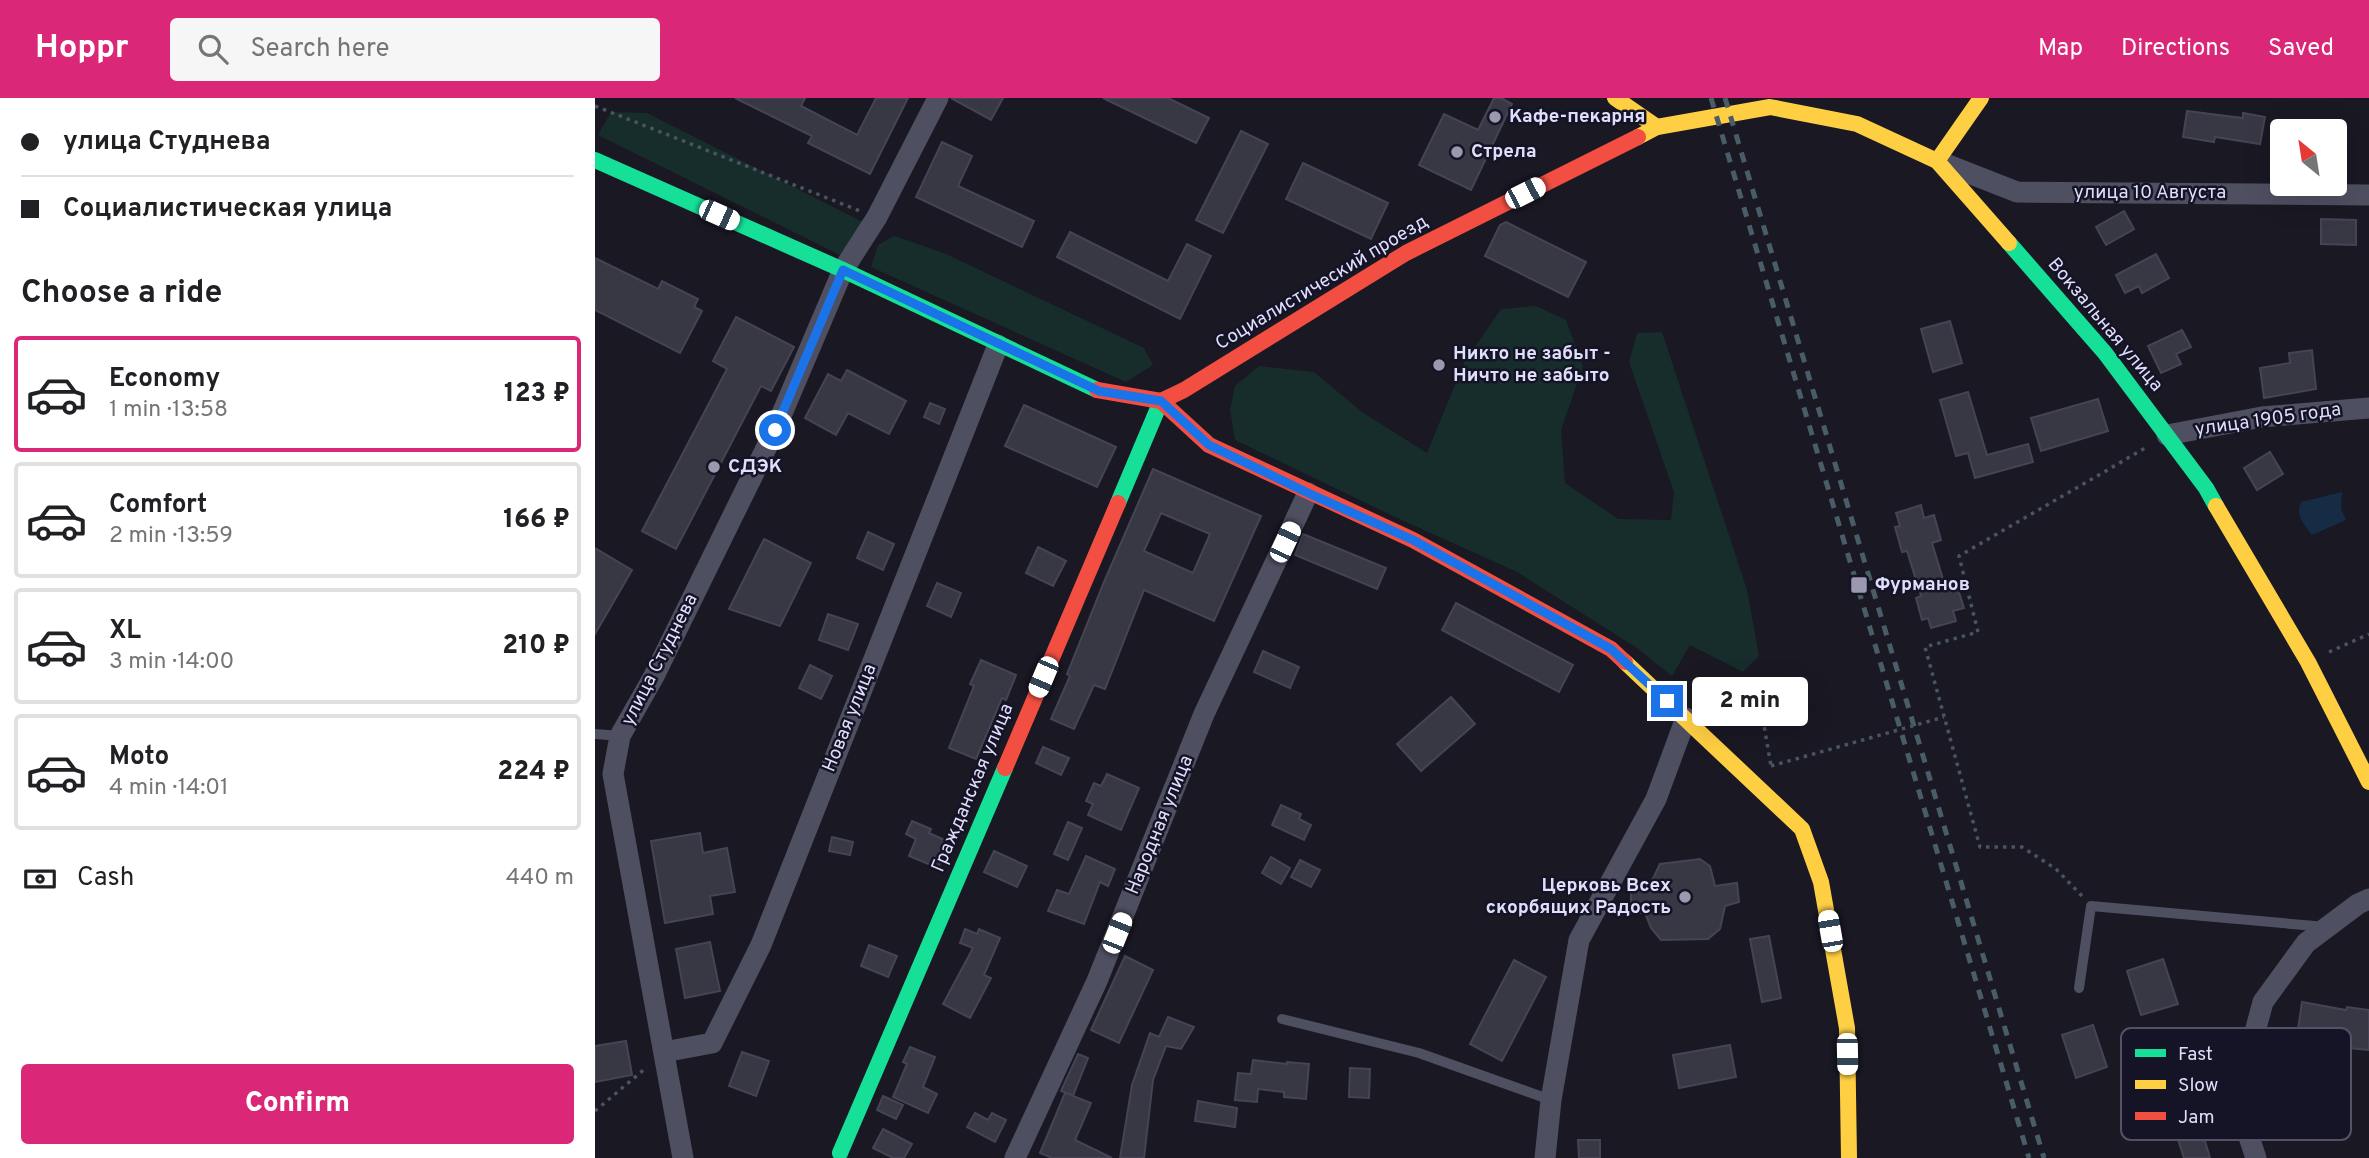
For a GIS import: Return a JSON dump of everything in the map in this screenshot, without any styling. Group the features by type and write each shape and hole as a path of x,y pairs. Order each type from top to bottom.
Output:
{"main road":[{"path":"1615,98 1657,127"},
{"path":"1937,161 1981,98"},
{"name":"Вокзальная улица","path":"1657,127 1770,107 1857,124 1937,161 2105,353 2206,488 2308,662 2369,782"},
{"name":"Социалистический проезд","path":"1161,401 1184,390 1406,253 1657,127"},
{"path":"595,160 843,270 1099,391 1161,401 1209,445 1413,540 1611,649 1802,829 1821,882 1847,1028 1849,1158"},
{"name":"Гражданская улица","path":"840,1153 1161,401"}],"street":[{"name":"улица Студнева","path":"683,1158 613,774 620,736 654,676 775,430 843,270 877,217 938,98"},
{"name":"улица 10 Августа","path":"1937,161 2017,192 2369,195"},
{"name":"Новая улица","path":"664,1052 712,1043 761,944 998,345"},
{"name":"улица 1905 года","path":"2167,435 2262,417 2369,408"},
{"name":"Народная улица","path":"1015,1158 1097,981 1204,714 1308,493"},
{"path":"1545,1158 1551,1100 1579,940 1656,799 1686,718"},
{"path":"2256,1028 2263,1002 2306,943 2358,904 2369,899"},
{"path":"2250,1140 2256,1158"}],"lane":[{"path":"595,734 620,736"},
{"path":"2079,988 2091,906 2327,927"},
{"path":"1282,1019 1419,1053 1551,1100"}],"path":[{"path":"595,106 877,217"},
{"path":"2091,906 2056,869 2022,847 1980,848 1925,647 1977,632 1959,556 2167,435"},
{"path":"2308,662 2369,634"},
{"path":"1686,718 1762,714 1770,766 1944,717"},
{"path":"595,1111 664,1052"}],"green space":[{"path":"611,112 647,113 867,224 846,258 598,135"},
{"path":"894,236 944,253 1144,348 1153,365 1126,382 871,267 878,245"},
{"path":"1536,306 1566,320 1583,366 1561,430 1565,483 1618,519 1671,520 1674,492 1629,362 1637,333 1662,332 1747,590 1759,656 1743,672 1690,645 1672,676 1637,648 1517,572 1235,440 1230,410 1235,386 1259,366 1314,372 1362,412 1427,453 1464,363 1501,309"}],"water":[{"path":"2342,492 2341,509 2346,520 2312,535 2300,516 2301,502"}],"building":[{"path":"735,98 805,98 801,106 857,135 876,98 908,98 870,174 808,143 812,136"},
{"path":"951,98 1003,98 991,120"},
{"path":"1103,98 1168,98 1209,118 1196,143"},
{"name":"Стрела","path":"1494,98 1501,98 1512,104 1471,190 1419,165 1444,114 1478,130"},
{"path":"2187,111 2243,118 2243,113 2265,117 2260,144 2215,137 2214,142 2183,137"},
{"path":"1241,131 1268,144 1223,233 1196,220"},
{"path":"942,142 972,156 958,186 1034,221 1022,247 916,197"},
{"path":"1303,163 1388,203 1371,239 1286,199"},
{"path":"2124,211 2134,229 2106,245 2096,227"},
{"path":"2321,219 2356,220 2356,245 2321,244"},
{"path":"1506,222 1586,262 1568,297 1485,256 1500,225"},
{"path":"1070,232 1168,281 1187,244 1211,256 1180,319 1057,257"},
{"path":"2156,254 2169,278 2142,293 2139,286 2125,293 2116,275"},
{"path":"595,258 658,289 662,281 698,299 694,307 702,311 680,353 595,310"},
{"path":"736,317 794,347 771,391 761,386 676,549 642,531 727,369 713,361"},
{"path":"1950,321 1962,363 1933,372 1921,329"},
{"path":"2182,330 2191,347 2176,354 2181,364 2161,373 2148,346"},
{"path":"2312,350 2316,389 2264,398 2260,368 2290,363 2289,353"},
{"path":"847,370 906,401 889,434 848,413 836,435 805,418 828,374 841,381"},
{"path":"1968,392 1987,455 2028,444 2033,462 1975,478 1968,453 1956,456 1940,400"},
{"path":"2098,399 2108,431 2041,451 2031,418"},
{"path":"930,403 945,409 939,424 924,417"},
{"path":"1024,405 1116,447 1097,487 1005,446"},
{"path":"2270,452 2283,474 2257,490 2244,468"},
{"path":"1153,469 1261,516 1214,621 1144,590 1105,689 1094,685 1074,729 1051,719 1070,676 1067,674","holes":["1161,513 1210,534 1193,573 1144,551"]},
{"name":"Фурманов","path":"1921,505 1924,518 1934,515 1941,540 1932,543 1946,589 1957,586 1964,608 1953,611 1956,621 1931,628 1928,618 1922,620 1916,598 1921,596 1907,551 1902,552 1895,527 1900,526 1896,513"},
{"path":"868,532 894,544 883,570 857,558"},
{"path":"1303,534 1386,568 1377,589 1295,555"},
{"path":"764,539 811,563 780,626 729,609"},
{"path":"1038,547 1066,561 1053,586 1026,573"},
{"path":"595,548 632,570 595,634"},
{"path":"937,583 961,593 951,617 927,606"},
{"path":"1456,603 1573,665 1559,692 1442,630"},
{"path":"828,614 858,624 848,650 819,640"},
{"path":"1263,651 1299,667 1290,688 1254,672"},
{"path":"981,660 1016,675 1006,700 1002,698 976,759 949,748 974,686 970,684"},
{"path":"810,665 832,676 821,699 799,688"},
{"path":"1451,697 1475,724 1421,771 1397,744"},
{"path":"1043,747 1069,758 1061,775 1036,763"},
{"path":"1107,774 1139,788 1121,830 1088,815 1093,804 1086,801 1094,783 1101,786"},
{"path":"1281,805 1301,814 1299,819 1311,825 1304,840 1272,825"},
{"path":"912,821 931,829 929,833 949,842 938,868 909,856 916,839 906,834"},
{"path":"1068,822 1082,828 1068,860 1054,854"},
{"path":"700,833 703,853 727,848 735,892 710,896 713,914 665,923 651,841"},
{"path":"832,837 853,842 850,855 829,851"},
{"path":"994,851 1027,866 1017,887 984,872"},
{"path":"1086,856 1115,869 1108,886 1100,882 1084,924 1048,911 1057,890 1069,894"},
{"path":"1271,857 1290,868 1281,884 1262,873"},
{"name":"Церковь Всех скорбящих Радость","path":"1700,859 1710,866 1715,886 1737,883 1739,902 1725,906 1720,929 1708,939 1661,940 1651,928 1645,913 1631,913 1631,892 1648,889 1660,864"},
{"path":"1300,860 1320,870 1311,887 1291,877"},
{"path":"965,929 977,934 979,929 1000,938 984,975 991,978 970,1018 943,1004 973,948 960,943"},
{"path":"1769,936 1781,998 1762,1002 1750,939"},
{"path":"710,942 720,991 685,998 676,949"},
{"path":"869,945 897,956 888,977 861,966"},
{"path":"1125,956 1153,970 1119,1043 1091,1030"},
{"path":"2163,959 2178,1004 2141,1015 2127,971"},
{"path":"1514,960 1546,977 1502,1061 1470,1044"},
{"path":"2302,1002 2346,1010 2347,1007 2369,1010 2369,1050 2351,1048 2351,1028 2298,1028"},
{"path":"1168,1017 1194,1027 1181,1049 1166,1046 1153,1080 1144,1158 1120,1158 1132,1085 1150,1033 1159,1037"},
{"path":"2093,1025 2107,1067 2076,1078 2062,1035"},
{"path":"626,1041 632,1075 595,1082 595,1046"},
{"path":"1730,1045 1736,1077 1679,1088 1673,1055"},
{"path":"910,1047 935,1057 923,1087 937,1094 928,1113 893,1097 907,1064 903,1062"},
{"path":"742,1052 769,1061 756,1096 729,1086"},
{"path":"1078,1054 1088,1058 1073,1096 1091,1103 1075,1140 1112,1158 1052,1158 1040,1153 1065,1093 1072,1095 1061,1091"},
{"path":"1253,1060 1309,1064 1306,1099 1284,1097 1284,1092 1258,1089 1257,1102 1235,1100 1238,1073 1251,1074"},
{"path":"1350,1068 1370,1069 1369,1098 1349,1097"},
{"path":"883,1096 903,1105 896,1119 877,1110"},
{"path":"1198,1101 1237,1108 1235,1127 1195,1121"},
{"path":"975,1113 988,1120 992,1113 1006,1120 995,1142 967,1127"},
{"path":"883,1129 912,1144 904,1158 893,1158 873,1148"},
{"path":"1578,1140 1600,1140 1600,1158 1579,1158"},
{"path":"2178,1140 2205,1140 2210,1158 2184,1158"}],"railway":[{"path":"1711,98 2029,1158"},
{"path":"1725,98 2044,1158"}],"traffic: fast":[{"path":"595,160 843,270 1097,390"},
{"path":"2009,243 2105,353 2206,488 2216,506"},
{"path":"1118,503 1161,401"},
{"path":"840,1153 1005,768"}],"traffic: slow":[{"path":"1615,98 1657,127"},
{"path":"1937,161 1981,98"},
{"path":"1638,137 1657,127 1770,107 1857,124 1937,161 2009,243"},
{"path":"2216,506 2308,662 2369,782"},
{"path":"1625,662 1802,829 1821,882 1847,1028 1849,1158"}],"traffic: jam":[{"path":"1161,401 1184,390 1406,253 1638,137"},
{"path":"1097,390 1161,401 1209,445 1413,540 1611,649 1625,662"},
{"path":"1005,768 1118,503"}],"place":[{"name":"Кафе-пекарня","path":"1495,117"},
{"name":"Стрела","path":"1457,152"},
{"name":"Никто не забыт - Ничто не забыто","path":"1439,365"},
{"name":"СДЭК","path":"714,467"},
{"name":"Фурманов","path":"1859,585"},
{"name":"Церковь Всех скорбящих Радость","path":"1685,897"}],"route":[{"path":"775,430 843,270 1099,391 1161,401 1209,445 1413,540 1611,649 1667,701"}]}
